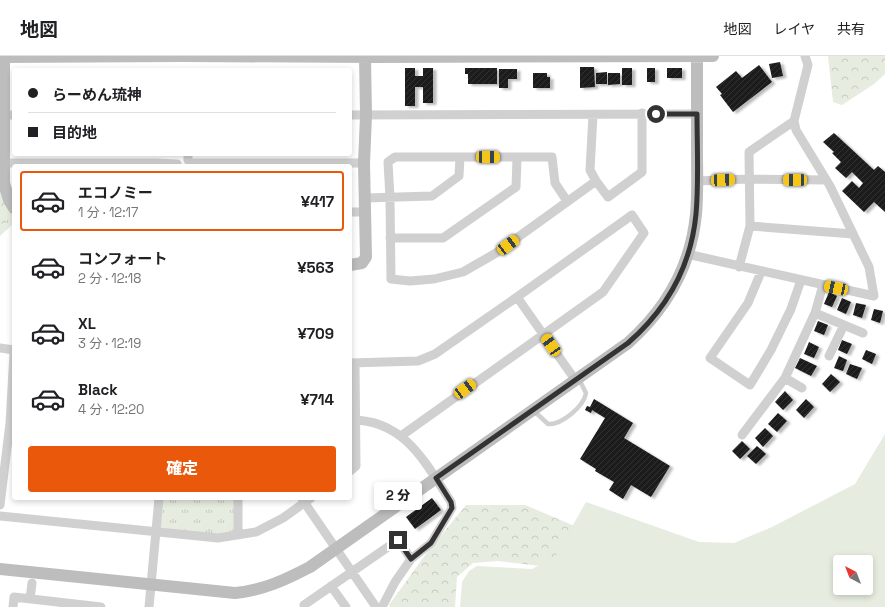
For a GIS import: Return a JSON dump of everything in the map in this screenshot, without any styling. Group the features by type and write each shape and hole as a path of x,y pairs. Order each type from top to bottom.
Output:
{"street":[{"path":"0,569 235,593 253,591 270,586 304,571 628,343 644,329 657,314 676,283 687,254 696,214 697,56"},
{"path":"12,204 4,183 4,163 9,115 2,57 713,56"},
{"path":"687,254 761,272 874,296 869,268 830,186 796,130 794,121 808,65 805,56"},
{"path":"352,266 362,263 366,257 364,163 366,115 365,57"},
{"path":"592,115 590,170 608,197 642,172 642,114"},
{"path":"352,115 697,114"},
{"path":"739,267 750,226 749,152 794,121"},
{"path":"188,156 188,160 191,163 364,163"},
{"path":"567,201 555,183 552,157 395,157 388,162 391,278 410,281 434,279 463,272 496,253 596,181"},
{"path":"365,198 432,196 459,176 460,157"},
{"path":"390,238 443,238 516,187 517,158"},
{"path":"4,163 156,159 177,164"},
{"path":"697,181 826,180"},
{"path":"352,212 365,212"},
{"path":"352,469 356,466 353,420 353,363 418,361 435,354 517,298 632,215 644,233 603,292 401,436"},
{"path":"750,226 853,234"},
{"path":"761,272 748,303 710,358 750,385 771,350 791,309 801,280"},
{"path":"742,435 785,378 815,313 823,285"},
{"path":"517,298 577,380"},
{"path":"815,313 863,333"},
{"path":"829,356 844,326"},
{"path":"0,348 12,351"},
{"path":"785,378 802,388"},
{"path":"353,420 380,425 401,436 410,444 436,478 451,502 452,508 431,543 411,559 394,582 382,607"},
{"path":"0,421 12,423 9,469 0,505"},
{"path":"149,607 159,500"},
{"path":"238,500 238,535"},
{"path":"0,516 218,538 256,532 271,525 305,500 336,549 376,607"},
{"path":"305,607 304,605 398,540 411,559"},
{"path":"30,599 32,583"},
{"path":"331,586 346,607"},
{"path":"13,607 14,597 30,599 40,603 101,607"}],"lane":[{"path":"532,410 548,424 561,422 585,400 586,393 577,380"}],"green space":[{"path":"828,56 885,56 885,74 874,84 842,105 833,102"},
{"path":"0,180 7,206 12,213 12,225 0,236"},
{"path":"0,187 12,214 0,226"},
{"path":"885,434 885,607 460,607 462,582 469,571 477,566 532,569 555,557 586,502 699,542 734,543 772,527 855,484"},
{"path":"878,495 873,563 873,555 833,555 833,595 871,595 870,604 498,561 473,563 457,577 455,607 390,607 389,605 426,554 466,505 525,505 596,535 741,568"},
{"path":"162,500 236,500 236,533 215,535 159,529"}],"building":[{"path":"780,62 783,76 772,78 769,64"},
{"path":"759,65 772,82 733,112 716,87 736,71 742,78"},
{"path":"580,67 594,67 595,87 580,88"},
{"path":"405,68 415,68 415,76 423,76 423,68 433,68 433,103 423,103 423,87 415,87 415,106 405,106"},
{"path":"465,68 497,68 497,84 468,84 468,74 465,74"},
{"path":"622,68 632,68 632,85 622,85"},
{"path":"647,68 655,68 655,82 647,82"},
{"path":"667,68 682,68 682,78 667,78"},
{"path":"499,69 517,69 517,79 508,79 508,88 499,88"},
{"path":"607,72 607,84 596,84 596,73"},
{"path":"533,73 547,73 547,77 550,77 550,88 533,88"},
{"path":"608,73 620,73 620,84 608,85"},
{"path":"834,133 874,170 878,166 885,172 885,212 874,202 864,212 842,191 852,181 859,188 863,183 852,172 846,178 835,168 841,162 832,153 834,152 823,142"},
{"path":"829,292 837,296 832,307 824,304"},
{"path":"842,298 851,302 846,314 837,310"},
{"path":"856,303 866,305 862,318 853,315"},
{"path":"874,309 883,311 880,323 871,320"},
{"path":"818,321 828,325 824,335 814,331"},
{"path":"842,340 852,344 847,354 838,350"},
{"path":"809,342 819,347 814,358 804,354"},
{"path":"866,350 876,354 872,364 862,359"},
{"path":"839,356 847,360 843,371 834,368"},
{"path":"800,358 817,366 811,376 795,368"},
{"path":"850,364 862,368 857,379 846,374"},
{"path":"831,374 840,382 830,392 822,384"},
{"path":"785,391 793,400 783,410 775,402"},
{"path":"594,399 633,423 624,438 670,466 651,497 631,485 623,499 609,490 614,482 595,471 596,469 580,459 605,418 592,410 591,413 585,410 587,406 590,407"},
{"path":"806,399 814,407 804,418 796,410"},
{"path":"778,413 787,421 777,432 768,424"},
{"path":"765,428 773,436 763,447 755,438"},
{"path":"742,441 750,449 740,459 732,451"},
{"path":"757,446 766,454 756,464 747,456"},
{"path":"432,498 441,510 415,529 406,517"}],"route":[{"path":"398,540 411,559 431,543 452,508 451,502 436,478 532,410 579,379 628,343 644,329 657,314 668,297 676,283 687,254 696,214 697,114 656,114"}]}
